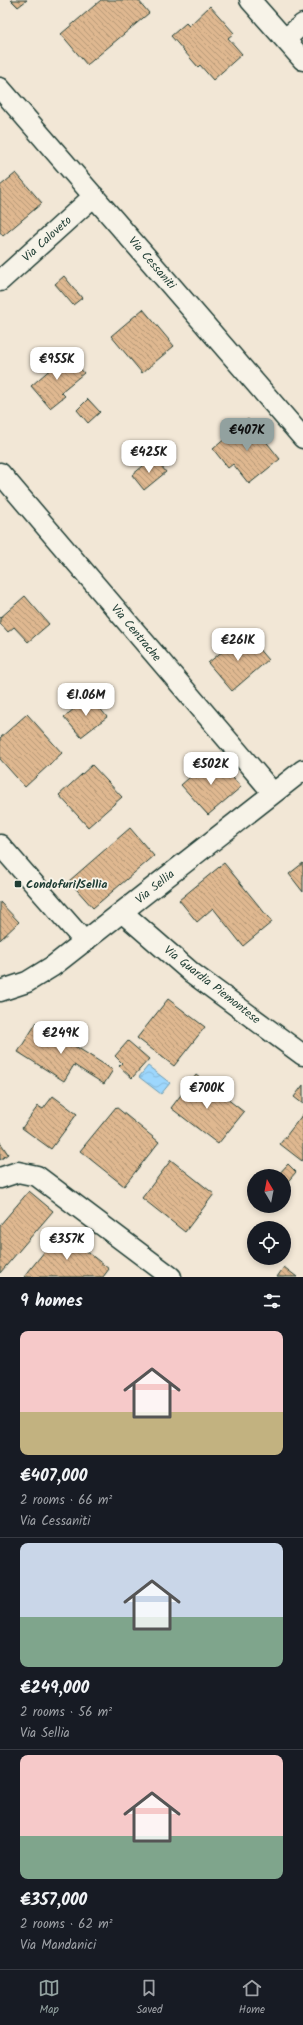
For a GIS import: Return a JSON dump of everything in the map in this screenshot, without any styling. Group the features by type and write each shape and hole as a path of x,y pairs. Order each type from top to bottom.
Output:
{"street":[{"path":"250,0 303,60"},
{"path":"285,40 303,24"},
{"name":"Via Cessaniti","path":"0,88 303,438"},
{"name":"Via Caloveto","path":"0,281 94,196"},
{"name":"Via Centrache","path":"0,473 273,793"},
{"name":"Via Sellia","path":"0,991 20,985 34,978 85,942 303,770"},
{"path":"0,845 85,942"},
{"name":"Via Guardia Piemontese","path":"123,913 192,973 303,1055"},
{"path":"0,1178 18,1172 37,1176 171,1277"}],"water":[{"path":"148,1066 170,1083 161,1094 139,1077"}],"building":[{"path":"11,0 27,0 18,7"},
{"path":"101,0 138,0 149,13 87,65 61,34"},
{"path":"210,6 234,33 228,38 242,54 213,80 200,65 198,67 171,36 186,23 189,26"},
{"path":"16,173 42,203 3,236 0,232 0,186"},
{"path":"64,276 82,298 73,305 55,284"},
{"path":"143,309 174,346 142,373 111,336"},
{"path":"68,354 84,373 61,392 65,396 50,408 31,386"},
{"path":"88,399 100,412 88,423 77,410"},
{"path":"248,419 280,459 249,484 233,464 228,468 213,449"},
{"path":"154,457 166,472 144,490 132,475"},
{"path":"25,596 49,624 28,642 14,627 8,632 0,623 0,618"},
{"path":"245,633 268,660 232,691 208,663"},
{"path":"90,696 107,717 81,737 64,717"},
{"path":"27,714 62,753 25,787 0,759 0,738"},
{"path":"214,756 241,787 208,815 181,785"},
{"path":"92,765 122,797 88,827 59,795"},
{"path":"130,828 154,856 93,908 69,881"},
{"path":"224,863 272,922 243,946 213,908 197,922 179,900"},
{"path":"303,863 303,892 289,874"},
{"path":"0,902 19,922 0,940"},
{"path":"168,999 205,1027 174,1066 137,1038"},
{"path":"37,1022 113,1070 104,1084 74,1065 64,1081 18,1052"},
{"path":"128,1041 149,1059 132,1078 119,1066 122,1063 115,1056"},
{"path":"196,1075 244,1112 218,1144 171,1108"},
{"path":"303,1085 303,1104 294,1097"},
{"path":"53,1096 77,1114 51,1149 22,1128 38,1106 43,1109"},
{"path":"116,1107 159,1142 124,1186 80,1151"},
{"path":"303,1114 303,1159 302,1161 280,1144"},
{"path":"0,1142 8,1154 0,1160"},
{"path":"171,1160 214,1194 185,1232 142,1198"},
{"path":"288,1164 296,1172 291,1178 291,1169 283,1169"},
{"path":"29,1191 53,1211 0,1273 0,1225"},
{"path":"61,1231 109,1269 103,1277 24,1277"},
{"path":"284,1267 297,1277 277,1277"}],"place":[{"name":"Condofuri/Sellia","path":"18,884"}]}
